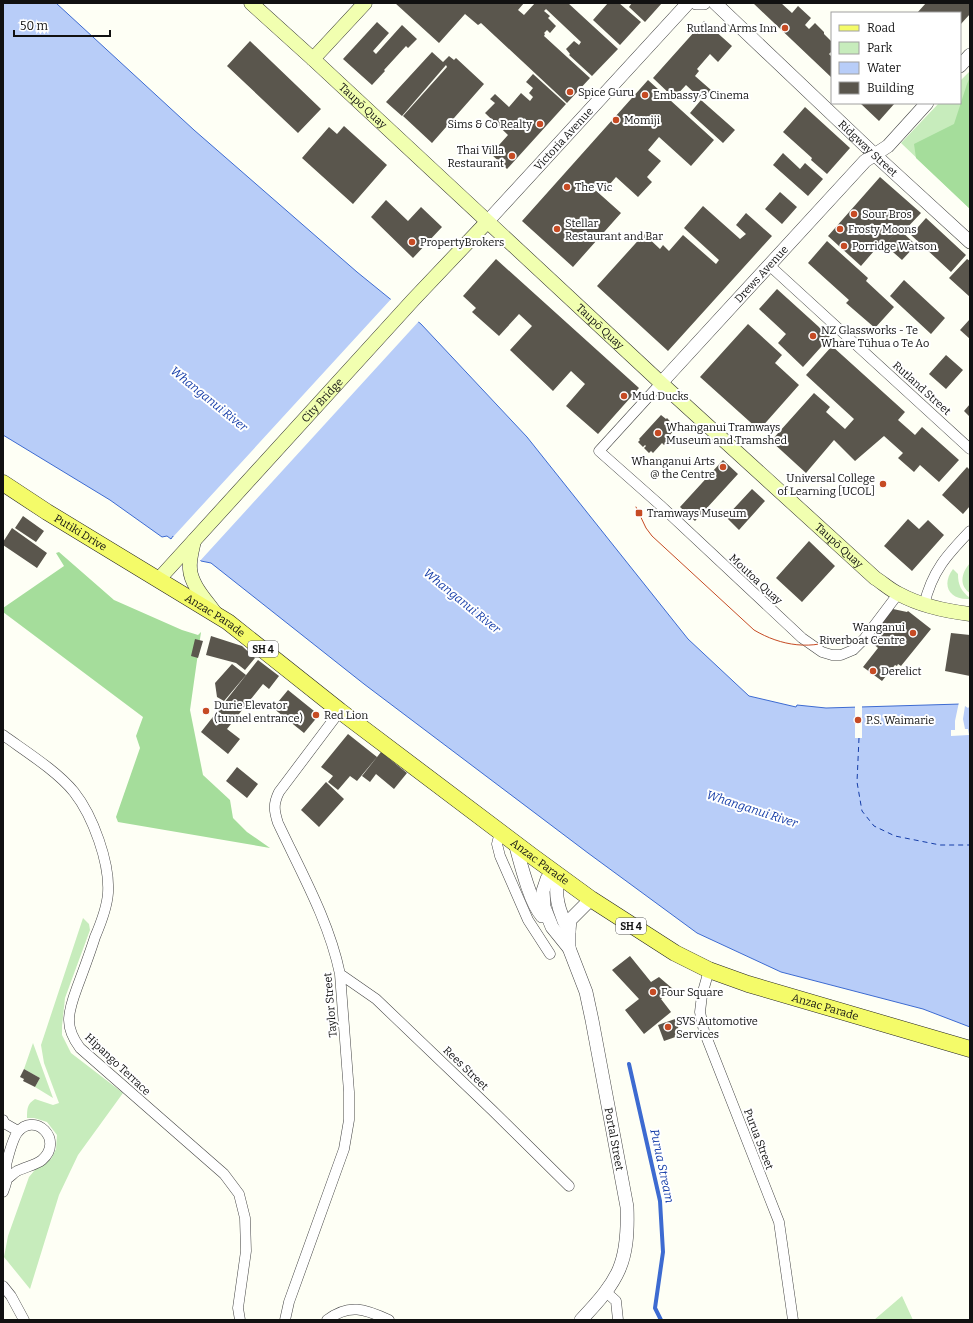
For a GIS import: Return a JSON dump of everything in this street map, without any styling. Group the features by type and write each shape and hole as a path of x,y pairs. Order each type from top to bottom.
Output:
{"main road":[{"name":"Taupō Quay","path":"251,3 661,383 875,578 898,594 924,605 970,614"},
{"path":"313,59 365,3"},
{"name":"City Bridge","path":"159,579 191,548 413,300 487,222"},
{"name":"Putiki Drive","path":"3,483 140,570 159,579"},
{"path":"191,548 190,571 193,579 215,613"},
{"name":"Anzac Parade","path":"159,579 228,622 340,711 500,832 591,899 674,953 709,970 752,985 970,1049"}],"street":[{"name":"Victoria Avenue","path":"487,222 688,3"},
{"path":"696,3 704,3"},
{"name":"Ridgway Street","path":"715,3 875,155 970,242"},
{"path":"961,65 970,56"},
{"name":"Drews Avenue","path":"599,451 864,161 888,146 926,104"},
{"name":"Rutland Street","path":"769,265 970,449"},
{"name":"Moutoa Quay","path":"599,451 660,505 802,638 822,652 832,655 841,655 854,650 898,594"},
{"path":"924,605 931,582 942,561 970,531"},
{"name":"Taylor Street","path":"285,1320 289,1302 344,1149 349,1120 349,1092 340,974 326,927 278,823 274,808 275,800 279,792 340,711"},
{"name":"Hipango Terrace","path":"3,735 66,783 80,800 92,822 106,866 108,893 102,919 72,1001 68,1021 70,1030 74,1039 84,1051 224,1174 239,1194 247,1233 238,1308 240,1320"},
{"path":"500,832 497,844 500,856 528,920 550,954"},
{"name":"Portal Street","path":"515,843 537,910 569,948 586,992 627,1207 627,1240 623,1263 606,1292 581,1320"},
{"name":"Portal Street","path":"552,928 544,907 544,889 548,879 557,874 557,886 562,919 569,931"},
{"name":"Portal Street","path":"569,948 570,920 591,899"},
{"name":"Purua Street","path":"709,970 702,995 700,1012 704,1031 779,1222 792,1320"},
{"name":"Rees Street","path":"340,974 376,999 569,1186"},
{"path":"3,1120 18,1131"},
{"path":"3,1192 7,1178 6,1166 18,1131 23,1127 32,1125 46,1130 50,1143 48,1153 42,1160 17,1171 7,1178"},
{"path":"3,1286 11,1296 24,1320"},
{"path":"606,1292 616,1301 618,1320"},
{"path":"327,1320 342,1311 350,1309 359,1309 389,1320"}],"green space":[{"path":"970,71 970,209 901,143 938,104 961,104 961,80"},
{"path":"970,77 970,209 916,158 914,144 954,124"},
{"path":"59,552 114,600 182,630 198,635 201,632 190,710 203,775 230,800 233,818 247,832 270,848 118,822 116,817 140,748 136,736 143,717 3,612 3,608 64,566 56,553"},
{"path":"970,563 970,593 966,590 962,578"},
{"path":"953,569 958,574 961,588 970,598 969,599 956,597 949,590 949,575"},
{"path":"83,918 89,924 90,930 65,998 62,1035 71,1053 123,1093 78,1155 59,1195 30,1289 4,1257 8,1236 29,1177 39,1165 51,1159 56,1149 57,1135 47,1122 34,1118 27,1118 27,1109 30,1103 35,1099 53,1105 59,1103 44,1063 41,1045"},
{"path":"33,1043 53,1098 35,1087 40,1078 24,1069"},
{"path":"902,1296 913,1320 874,1320"}],"water":[{"name":"Whanganui River","path":"3,3 56,3 194,130 357,272 421,324 527,437 688,639 749,696 796,707 797,705 826,708 961,704 970,702 970,1027 923,1009 781,972 697,933 588,853 364,684 211,563 201,561 173,536 171,539 167,536 162,537 110,500 3,435"}],"pier":[{"path":"392,298 420,320 199,562 173,537"},
{"path":"969,701 970,706 968,708 965,706 963,719 965,729 968,729 969,735 951,736 951,730 955,730 955,721 959,702"},
{"path":"855,706 862,706 862,738 855,738"}],"building":[{"path":"395,3 524,3 518,10 524,15 535,3 568,3 618,49 592,76 569,55 570,54 566,49 574,41 579,45 581,42 546,9 544,11 550,16 548,18 556,26 550,33 547,30 544,33 544,36 590,78 567,103 481,23 478,25 465,14 439,43"},
{"path":"608,3 619,3 641,22 620,45 593,20"},
{"path":"632,3 662,3 645,22 629,7"},
{"path":"753,3 781,3 792,13 798,6 811,18 805,25 809,29 815,23 831,41 831,52 829,54 831,56 831,77"},
{"path":"926,3 970,3 970,14 961,24 961,12 918,12"},
{"path":"704,21 732,46 718,62 710,54 697,69 699,71 695,76 711,90 702,100 686,85 674,98 653,78"},
{"path":"377,22 389,33 373,51 376,54 402,25 417,39 408,48 406,46 372,85 343,59"},
{"path":"250,41 321,109 298,133 227,66"},
{"path":"432,52 443,62 449,56 454,60 456,58 484,84 432,143 403,116 447,67 446,65 402,116 386,102"},
{"path":"533,74 566,104 507,169 491,154 508,135 485,113 495,103 490,99 495,94 509,107 521,93 530,101 533,97 529,93 533,88 526,82"},
{"path":"648,80 714,140 691,166 659,137 648,150 661,161 647,177 652,182 638,197 616,177 603,192 596,185 593,188 621,213 573,267 522,221"},
{"path":"701,100 735,130 723,143 690,113"},
{"path":"861,104 894,104 879,121"},
{"path":"805,107 850,148 827,174 811,160 812,158 783,132"},
{"path":"344,126 387,165 353,204 302,158 329,127 337,134"},
{"path":"783,153 800,169 805,163 823,179 808,196 773,165"},
{"path":"880,177 921,213 904,231 900,228 883,247 880,244 861,266 828,236"},
{"path":"780,192 797,207 782,224 765,209"},
{"name":"PropertyBrokers","path":"386,200 408,221 421,207 442,227 413,258 371,217"},
{"path":"703,206 740,239 746,234 736,225 746,213 772,236 668,351 597,286 644,234 660,249 663,245 669,251 683,235 716,264 719,260 684,228"},
{"path":"926,218 966,255 951,272 911,235"},
{"path":"899,229 916,245 902,260 885,245"},
{"path":"827,241 868,278 866,281 894,307 875,328 846,303 849,300 808,263"},
{"path":"496,259 639,388 598,434 566,406 585,384 571,371 553,391 510,350 532,326 519,314 499,336 472,312 476,308 463,296"},
{"path":"967,259 970,261 970,297 949,278"},
{"path":"904,280 945,318 931,334 890,296"},
{"path":"777,289 830,337 803,367 778,343 786,334 759,309"},
{"path":"970,319 970,339 960,330"},
{"path":"748,324 782,355 775,363 799,385 759,430 700,377"},
{"path":"832,346 905,412 898,420 915,435 922,427 959,460 939,482 920,465 914,472 898,458 903,453 884,436 855,461 834,440 806,473 771,441 814,393 830,407 826,412 845,429 854,419 806,375"},
{"path":"946,355 963,370 946,389 929,374"},
{"path":"970,404 970,417 964,411"},
{"name":"Whanganui Tramways Museum and Tramshed","path":"661,415 666,419 667,418 676,428 667,438 669,440 664,445 662,443 653,453 651,451 649,453 644,448 646,446 645,445 643,447 638,442"},
{"path":"723,460 738,474 695,521 680,507"},
{"path":"967,467 970,470 970,506 963,514 942,495"},
{"path":"752,489 765,501 739,530 726,517"},
{"path":"23,516 44,531 36,542 15,528"},
{"path":"908,519 919,529 928,520 944,535 912,571 884,546"},
{"path":"12,528 47,553 37,568 3,545 3,542"},
{"path":"809,541 835,566 802,602 776,578"},
{"path":"893,609 908,611 931,629 901,666 898,664 897,666 895,665 882,681 863,667 878,648 869,640"},
{"path":"951,633 970,635 970,676 945,671"},
{"path":"211,636 242,646 255,658 245,670 236,663 206,655"},
{"path":"195,639 203,641 198,658 191,656"},
{"path":"258,660 279,676 269,689 263,684 227,729 240,739 228,754 201,732"},
{"path":"232,664 246,675 224,701 217,697 215,683"},
{"path":"288,690 319,715 304,733 273,708"},
{"path":"348,734 377,757 357,781 350,776 338,790 328,782 333,776 321,767"},
{"path":"381,752 407,773 394,789 376,774 370,782 362,776"},
{"path":"237,767 258,784 247,798 226,781"},
{"path":"326,782 344,799 319,827 301,810"},
{"path":"630,956 651,982 659,977 673,989 661,999 671,1012 644,1034 625,1010 639,999 612,970"},
{"path":"675,1019 681,1035 664,1041 658,1025"},
{"path":"24,1069 40,1078 35,1087 23,1081 24,1079 20,1077"}],"waterway":[{"name":"Purua Stream","path":"629,1064 660,1201 663,1252 655,1308 661,1320"}],"ferry route":[{"path":"859,738 857,782 862,811 874,826 895,836 940,845 970,845"}],"tram line":[{"path":"636,507 646,528 652,536 754,630 775,640 797,645 819,644 842,637"}],"place":[{"name":"Rutland Arms Inn","path":"785,28"},
{"name":"Spice Guru","path":"570,92"},
{"name":"Embassy 3 Cinema","path":"645,95"},
{"name":"Momiji","path":"616,120"},
{"name":"Sims & Co Realty","path":"540,124"},
{"name":"Thai Villa Restaurant","path":"512,156"},
{"name":"The Vic","path":"567,187"},
{"name":"Sour Bros","path":"854,214"},
{"name":"Stellar Restaurant and Bar","path":"557,229"},
{"name":"Frosty Moons","path":"840,229"},
{"name":"PropertyBrokers","path":"412,242"},
{"name":"Porridge Watson","path":"844,246"},
{"name":"NZ Glassworks - Te Whare Tūhua o Te Ao","path":"813,336"},
{"name":"Mud Ducks","path":"624,396"},
{"name":"Whanganui Tramways Museum and Tramshed","path":"658,433"},
{"name":"Whanganui Arts @ the Centre","path":"723,467"},
{"name":"Universal College of Learning [UCOL]","path":"883,484"},
{"name":"Tramways Museum","path":"639,513"},
{"name":"Wanganui Riverboat Centre","path":"913,633"},
{"name":"Derelict","path":"873,671"},
{"name":"Durie Elevator (tunnel entrance)","path":"206,711"},
{"name":"Red Lion","path":"316,715"},
{"name":"P.S. Waimarie","path":"858,720"},
{"name":"Four Square","path":"653,992"},
{"name":"SVS Automotive Services","path":"668,1027"}]}
